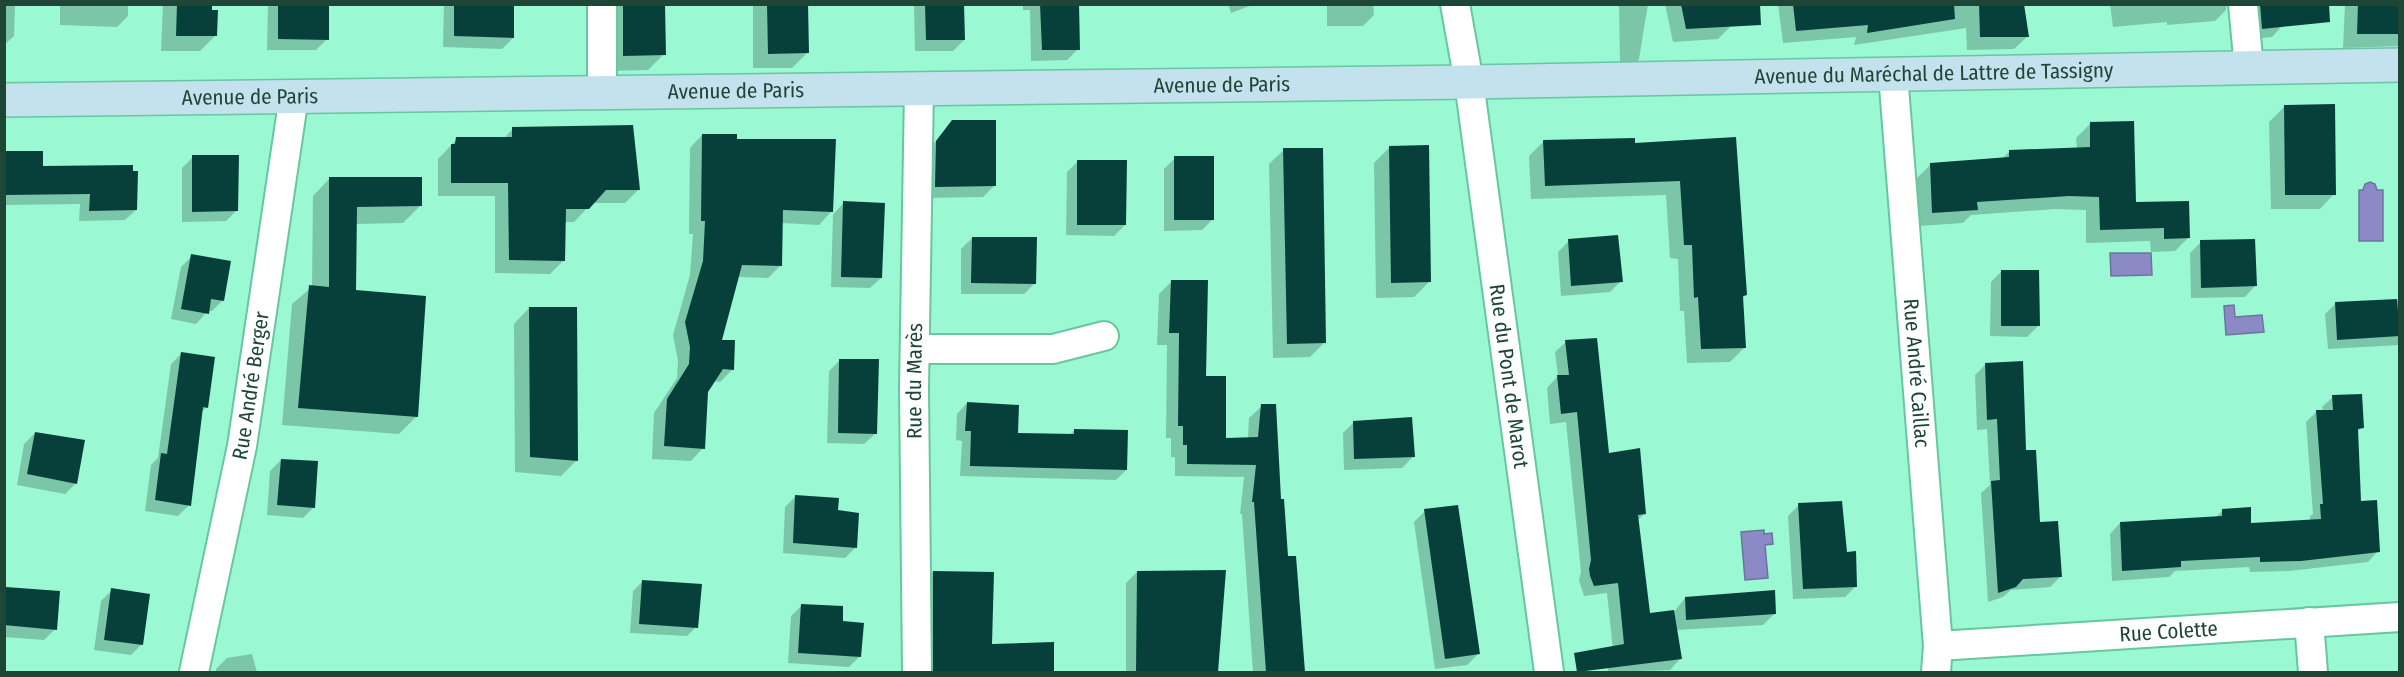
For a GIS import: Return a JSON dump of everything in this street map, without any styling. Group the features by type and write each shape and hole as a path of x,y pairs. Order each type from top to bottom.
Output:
{"main road":[{"name":"Avenue du Maréchal de Lattre de Tassigny","path":"1469,82 2400,65"},
{"name":"Avenue de Paris","path":"4,100 1469,82"}],"street":[{"path":"602,4 602,92"},
{"name":"Rue du Pont de Marot","path":"1455,4 1469,82 1549,672"},
{"path":"2243,4 2249,68"},
{"name":"Rue André Caillac","path":"1893,74 1937,659"},
{"name":"Rue du Marès","path":"917,672 915,349 919,88"},
{"name":"Rue André Berger","path":"194,672 242,446 294,96"},
{"path":"915,349 1053,349 1104,336"},
{"name":"Rue Colette","path":"1937,659 2309,622 2400,617"},
{"path":"2309,622 2313,672"}],"shaded area":[{"path":"2370,182 2375,184 2377,190 2383,190 2383,241 2359,241 2359,190 2363,190 2365,184"},
{"path":"2110,253 2151,253 2152,275 2111,276"},
{"path":"2234,305 2235,317 2262,315 2264,332 2226,335 2224,306"},
{"path":"1764,530 1764,534 1772,533 1773,544 1765,545 1768,578 1745,580 1741,532"}],"building":[{"path":"177,4 212,4 212,10 218,10 217,36 176,36"},
{"path":"278,4 329,4 329,40 278,39"},
{"path":"454,4 514,4 514,38 454,36"},
{"path":"623,4 665,4 666,55 623,56"},
{"path":"767,4 808,4 809,53 768,54"},
{"path":"925,4 964,4 965,40 926,40"},
{"path":"1040,4 1079,4 1080,50 1042,50"},
{"path":"1681,4 1760,4 1761,25 1686,29"},
{"path":"1793,4 1954,4 1955,19 1867,33 1868,25 1796,31"},
{"path":"1979,4 2024,4 2029,37 1980,37"},
{"path":"2260,4 2329,4 2330,22 2262,29"},
{"path":"2358,4 2400,4 2400,34 2357,34"},
{"path":"2335,104 2336,195 2285,195 2284,105"},
{"path":"952,120 996,120 996,186 935,187 936,141"},
{"path":"2134,121 2136,202 2189,201 2190,238 2164,239 2164,228 2100,230 2099,197 2069,196 1977,202 1978,210 1932,213 1930,163 2009,157 2009,150 2090,147 2090,122"},
{"path":"633,125 640,190 606,190 589,209 566,209 565,261 509,260 508,183 451,183 451,144 455,144 456,137 512,137 512,127"},
{"path":"702,134 737,134 737,139 836,139 833,212 783,210 782,266 742,265 722,340 735,340 734,370 723,369 708,392 705,449 664,446 667,399 689,364 690,347 685,322 703,261 705,221 701,221"},
{"path":"1736,137 1747,295 1743,296 1746,348 1701,349 1698,297 1694,298 1692,245 1684,245 1680,181 1545,186 1543,140 1635,138 1635,143"},
{"path":"1429,145 1431,282 1391,283 1389,146"},
{"path":"1283,148 1323,148 1326,343 1287,344"},
{"path":"4,151 43,151 43,166 133,165 133,171 138,171 137,210 89,211 90,194 4,195"},
{"path":"192,155 239,155 238,211 192,212"},
{"path":"1174,156 1214,156 1214,220 1174,220"},
{"path":"1077,160 1127,160 1126,225 1077,225"},
{"path":"329,177 422,177 422,206 357,207 356,290 426,296 418,417 298,408 309,285 329,287"},
{"path":"843,201 885,203 882,278 841,277"},
{"path":"1618,235 1623,282 1571,286 1568,239"},
{"path":"972,237 1037,237 1036,284 971,283"},
{"path":"2255,239 2257,286 2201,288 2200,240"},
{"path":"191,254 231,261 224,301 211,299 209,314 181,309"},
{"path":"2001,270 2039,270 2040,326 2001,326"},
{"path":"1171,280 1208,280 1206,376 1226,376 1226,438 1258,437 1261,404 1276,404 1281,499 1284,499 1288,556 1296,556 1305,672 1266,672 1254,502 1252,502 1256,465 1187,464 1187,445 1183,445 1183,426 1178,426 1179,333 1169,333"},
{"path":"2397,299 2400,336 2337,340 2335,302"},
{"path":"529,307 577,307 578,461 530,457"},
{"path":"1597,338 1609,453 1640,448 1646,514 1638,515 1650,613 1674,610 1682,659 1577,672 1574,653 1624,644 1618,583 1594,586 1590,576 1591,560 1577,412 1561,414 1557,375 1569,375 1565,340"},
{"path":"181,352 215,357 208,408 203,407 191,506 155,500 161,453 167,454"},
{"path":"839,359 879,359 877,434 838,433"},
{"path":"2023,361 2026,450 2036,450 2040,522 2058,521 2062,577 2023,579 2016,587 1998,593 1991,481 2000,480 1997,419 1987,420 1985,363"},
{"path":"2362,394 2364,428 2358,429 2361,501 2377,500 2380,552 2301,561 2260,562 2260,557 2181,561 2181,567 2122,571 2120,522 2222,516 2222,509 2251,507 2251,523 2321,519 2320,504 2323,504 2316,410 2333,410 2332,395"},
{"path":"967,402 1019,405 1018,433 1074,434 1074,429 1128,430 1127,470 970,466 971,431 965,431"},
{"path":"1412,417 1415,457 1354,459 1353,421"},
{"path":"35,432 85,440 77,484 27,474"},
{"path":"281,459 318,461 315,508 277,505"},
{"path":"795,495 839,498 838,510 859,513 857,548 793,543"},
{"path":"1842,501 1847,552 1856,551 1857,587 1803,589 1798,503"},
{"path":"1458,505 1480,654 1445,659 1424,509"},
{"path":"1226,570 1218,672 1136,672 1137,571"},
{"path":"933,571 994,572 992,644 1054,642 1054,672 933,672"},
{"path":"642,580 702,584 698,628 639,624"},
{"path":"6,587 60,591 57,630 4,625"},
{"path":"111,588 150,594 143,645 104,640"},
{"path":"1775,590 1776,614 1686,620 1685,597"},
{"path":"801,604 843,606 843,621 864,623 861,657 798,653"}]}
